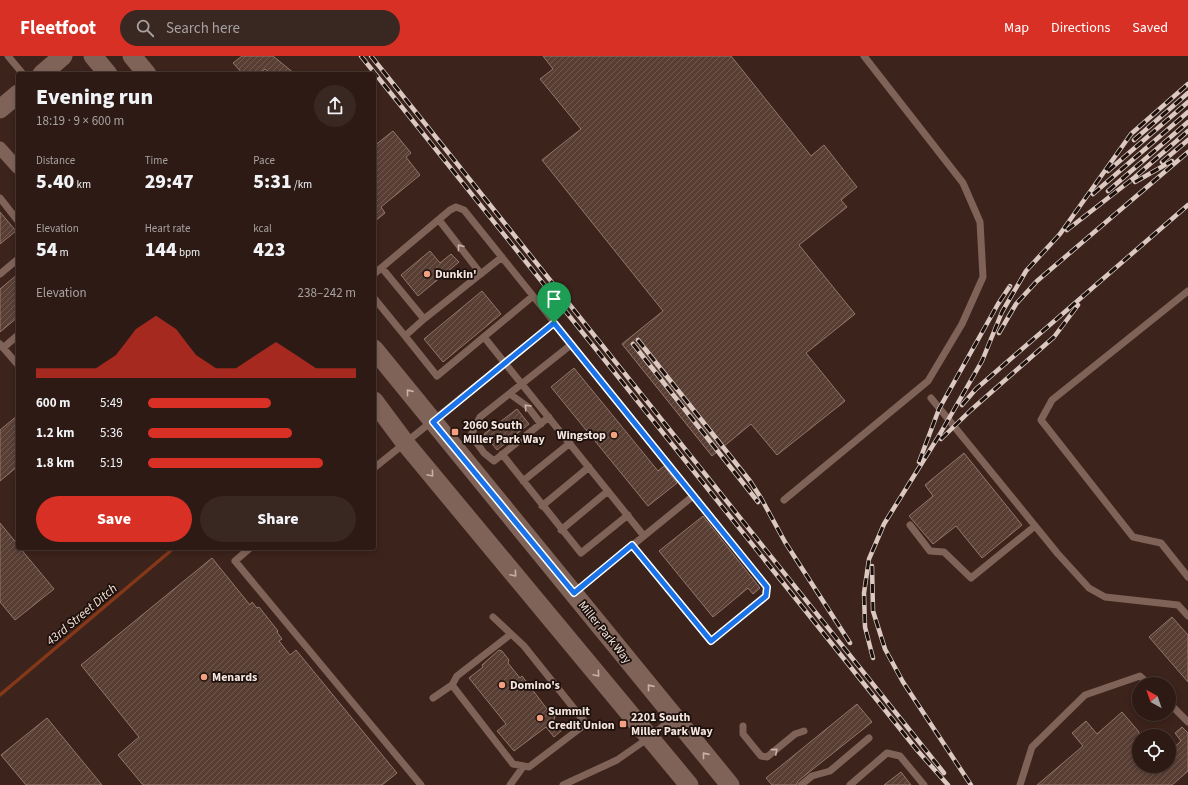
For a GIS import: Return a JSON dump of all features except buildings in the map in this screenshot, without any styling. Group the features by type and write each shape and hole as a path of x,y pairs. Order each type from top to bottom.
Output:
{"main road":[{"path":"44,72 63,56"},
{"path":"94,56 106,72"},
{"path":"132,56 145,72"},
{"path":"0,109 16,96"},
{"name":"Miller Park Way","path":"376,351 730,785"},
{"path":"376,404 406,444 689,785"}],"street":[{"path":"0,148 16,166"}],"lane":[{"path":"8,56 21,72"},
{"path":"784,500 928,381 962,324 983,277 980,222 963,183 864,56"},
{"path":"0,198 16,218"},
{"path":"376,272 450,210 460,208 464,210 767,587 766,596 711,641 632,545"},
{"path":"439,220 481,274"},
{"path":"405,336 424,319 502,258"},
{"path":"0,274 16,262"},
{"path":"382,268 424,319"},
{"path":"1188,291 1052,400 1041,420 1133,537 1161,543 1188,578"},
{"path":"376,300 437,376 533,296"},
{"path":"376,466 406,444 554,323"},
{"path":"16,336 2,346 16,363"},
{"path":"484,337 644,536"},
{"path":"549,417 494,461 484,453 471,436 480,417 572,344"},
{"path":"510,394 528,407 541,424"},
{"path":"931,398 1035,526 1089,588 1099,595 1178,605 1188,616"},
{"path":"523,481 570,443"},
{"path":"502,454 561,530 581,553 628,515"},
{"path":"542,506 589,467"},
{"path":"561,530 608,491"},
{"path":"574,593 693,496"},
{"path":"910,525 930,551 944,552 971,578 1035,526"},
{"path":"248,550 235,560 422,785"},
{"path":"452,684 513,764 523,768 534,765 582,726 584,721 527,650 493,617"},
{"path":"433,698 452,684 457,676 510,634"},
{"path":"1020,785 1032,747 1085,695 1132,679"},
{"path":"1176,710 1188,722"},
{"path":"564,785 617,760 650,737 674,717"},
{"path":"743,726 743,734 761,756 768,757 795,734 804,732"},
{"path":"801,785 812,776 830,771 869,738"},
{"path":"850,785 887,753 900,756 924,785"},
{"path":"510,785 523,768"}],"waterway":[{"name":"43rd Street Ditch","path":"0,695 172,550"}],"railway":[{"path":"361,56 374,72"},
{"path":"371,56 944,773"},
{"path":"376,75 917,750 948,785"},
{"path":"873,658 865,627 864,593 869,559 884,524 940,434 982,361 1002,312 1026,271 1060,234 1131,134 1188,84"},
{"path":"1134,140 1188,93"},
{"path":"1108,171 1188,102"},
{"path":"1093,194 1188,112"},
{"path":"1108,191 1188,122"},
{"path":"1067,230 1135,177 1188,131"},
{"path":"1162,162 1188,140"},
{"path":"999,333 1016,304 1037,281 1188,152"},
{"path":"1135,182 1172,161"},
{"path":"962,405 976,389 1188,205"},
{"path":"919,462 939,409 998,304 1010,286"},
{"path":"941,439 971,410 1054,337 1078,305"},
{"path":"638,340 750,481 785,542 850,643"},
{"path":"633,344 758,502"},
{"path":"872,566 873,611 885,649 903,682 971,785"}],"place":[{"name":"Dunkin'","path":"427,274"},
{"name":"2060 South Miller Park Way","path":"455,432"},
{"name":"Wingstop","path":"614,435"},
{"name":"Menards","path":"204,677"},
{"name":"Domino's","path":"502,685"},
{"name":"Summit Credit Union","path":"540,718"},
{"name":"2201 South Miller Park Way","path":"623,724"}],"route":[{"path":"554,323 767,587 766,596 711,641 632,545 574,593 433,422 554,323"}]}
